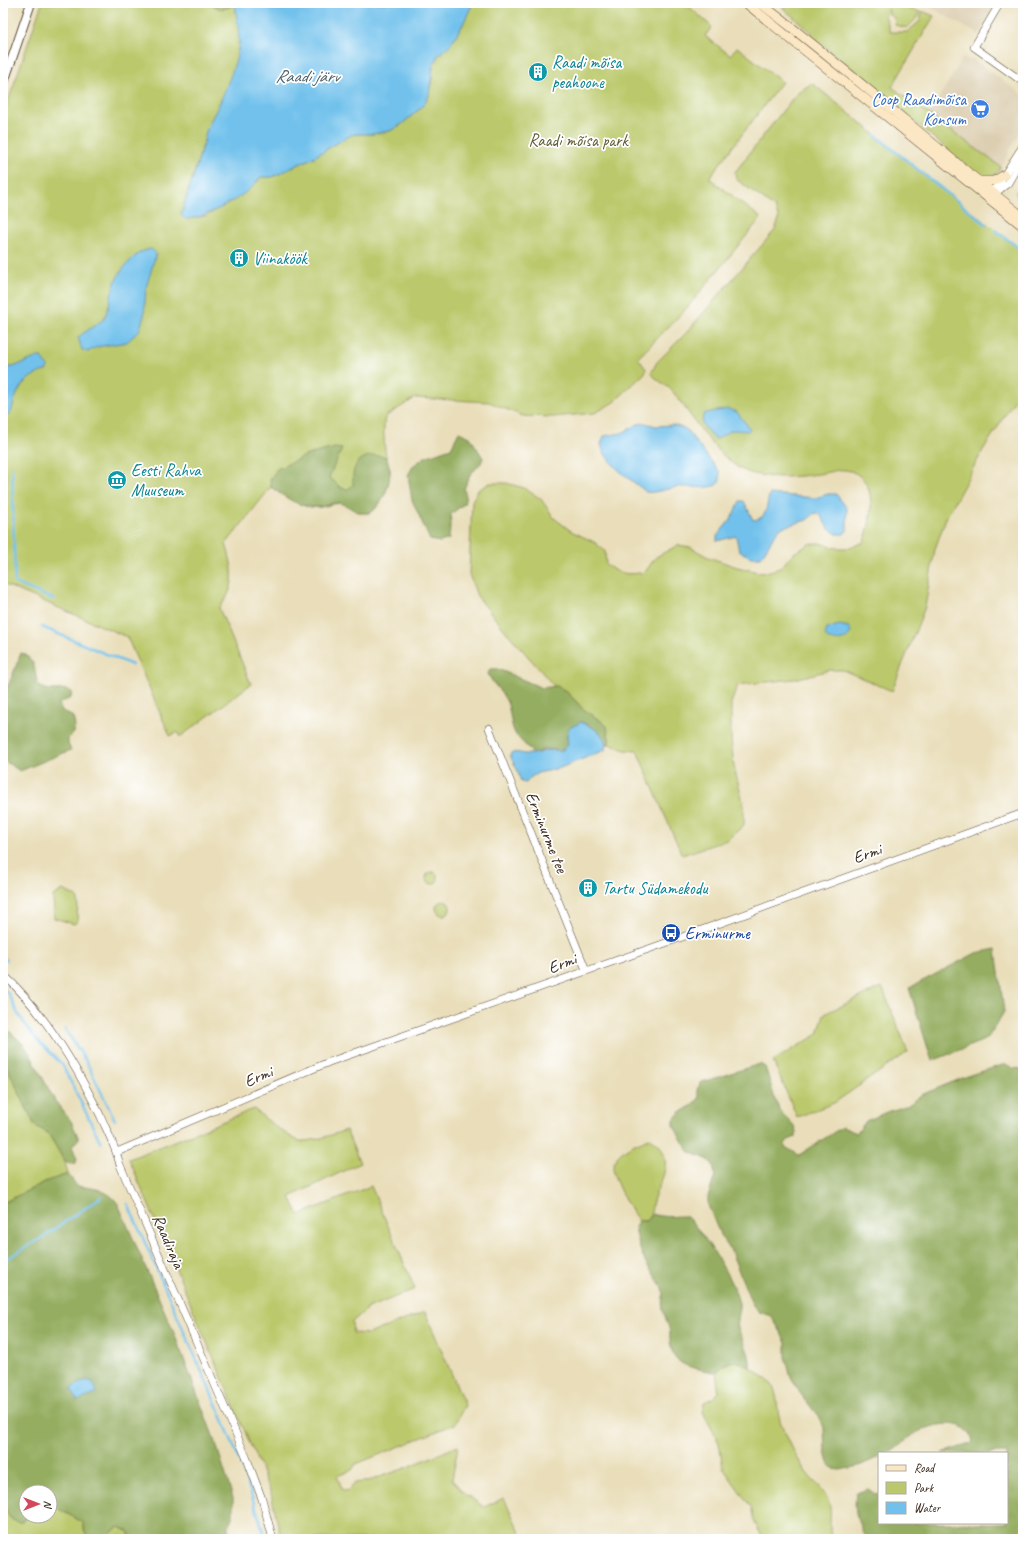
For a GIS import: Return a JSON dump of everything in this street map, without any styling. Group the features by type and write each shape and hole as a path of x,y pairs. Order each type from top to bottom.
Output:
{"main road":[{"path":"746,3 992,198 1023,226"},
{"path":"760,3 826,54 978,181 992,198 1023,217"},
{"path":"978,181 994,181 1004,175"}],"street":[{"path":"3,85 31,3"},
{"path":"1000,3 974,47 1023,82"},
{"path":"992,198 996,188 1023,146"},
{"path":"992,198 1008,183 1023,157"},
{"name":"Erminurme tee","path":"489,728 586,970"},
{"name":"Ermi","path":"117,1152 329,1062 674,940 1023,813"},
{"name":"Raadiraja","path":"3,974 50,1029 85,1083 117,1152 120,1165 247,1459 262,1499 273,1539"}],"shaded area":[{"path":"923,3 997,3 979,35"},
{"path":"963,57 970,61 972,58 1023,95 1023,127 1001,167 929,114"}],"green space":[{"name":"Raadi mõisa park","path":"42,3 209,3 216,7 222,8 235,4 239,34 238,52 228,85 206,133 182,211 181,215 188,219 206,216 238,197 255,184 261,177 272,177 281,173 314,157 347,137 355,134 372,134 390,131 402,124 423,106 432,81 433,64 437,56 450,45 462,26 473,3 685,3 712,27 705,36 730,55 737,47 782,82 709,178 761,218 687,308 638,358 646,369 645,373 614,402 595,413 553,417 523,416 489,402 415,398 385,417 384,442 386,458 390,469 390,476 384,495 373,511 369,513 362,513 347,505 341,504 321,507 307,507 294,502 271,487 226,544 231,562 232,578 229,593 219,608 251,684 180,737 178,732 170,736 127,637 3,584 3,116"},
{"path":"209,3 235,3 222,9"},
{"path":"777,3 895,3 920,12 918,17 907,28 895,25 894,18 889,14 889,9 885,15 890,32 907,32 920,21 922,11 934,16 892,87 1001,167 999,170 989,178 979,176 811,35 811,32"},
{"path":"812,83 938,186 1023,251 1023,387 983,450 946,518 935,549 925,607 892,691 843,670 830,670 795,679 738,685 731,703 731,738 734,767 744,806 744,825 727,840 682,855 637,751 625,750 609,744 610,739 601,721 583,709 566,691 554,686 477,596 469,574 472,501 478,490 490,483 506,483 524,488 541,499 554,518 571,531 594,542 605,551 606,564 610,568 624,573 634,574 645,572 656,557 678,545 690,547 708,557 737,567 763,573 780,568 794,553 809,544 819,543 836,548 850,548 864,542 871,511 871,500 869,490 864,481 857,474 843,470 821,474 780,477 760,475 743,470 723,455 704,434 672,391 651,373 657,362 686,333 775,230 779,219 775,208 736,179 735,172 796,94"},
{"path":"1016,191 1023,192 1023,207 1019,204"},
{"path":"459,432 470,437 483,458 481,463 470,475 464,489 466,496 464,504 451,514 449,539 440,542 430,540 412,500 408,475 414,465 425,457 451,448"},
{"path":"335,448 342,449 329,477 341,488 348,489 353,485 354,470 356,464 360,460 371,456 386,457 390,477 383,499 374,510 362,513 340,503 321,507 306,506 299,504 271,487 270,480 277,469 307,455"},
{"path":"21,653 25,654 31,660 37,682 41,687 48,690 68,690 72,692 71,698 59,703 61,710 73,717 75,726 74,733 68,738 68,744 71,750 20,771 3,760 3,692 9,684"},
{"path":"490,669 498,669 542,688 557,686 566,691 583,709 607,726 609,744 606,746 602,737 596,730 581,722 567,736 568,745 561,751 546,749 533,754 516,735 507,702 488,674"},
{"path":"430,872 434,872 438,878 434,884 430,884 426,880 426,876"},
{"path":"63,890 78,899 77,922 74,924 54,918 53,896"},
{"path":"440,901 446,901 450,905 450,911 446,915 440,915 436,911 436,905"},
{"path":"996,949 1004,1012 987,1039 932,1061 909,988 976,953"},
{"path":"882,987 908,1052 834,1103 797,1117 773,1061 818,1034 824,1014"},
{"path":"3,1025 24,1045 55,1101 71,1121 79,1139 72,1146 77,1159 75,1163 70,1164 65,1162 48,1133 35,1126 8,1069 3,1065"},
{"path":"760,1064 765,1067 779,1109 793,1124 796,1132 796,1137 788,1140 785,1147 799,1155 842,1127 857,1133 866,1121 889,1111 907,1106 921,1095 970,1075 1006,1064 1012,1068 1023,1069 1023,1539 866,1539 857,1517 855,1499 856,1493 868,1489 875,1494 878,1493 878,1524 1008,1524 1008,1452 945,1452 973,1443 970,1434 964,1428 947,1424 937,1425 918,1432 892,1451 878,1452 878,1457 859,1466 840,1470 833,1469 828,1463 825,1452 824,1428 818,1416 800,1393 791,1377 786,1360 786,1343 781,1332 771,1316 759,1312 752,1304 730,1249 721,1237 708,1205 708,1197 715,1175 713,1165 709,1160 688,1151 674,1126 674,1119 679,1113 693,1105 699,1098 697,1089 702,1082"},
{"path":"3,1065 8,1069 35,1126 48,1133 65,1162 68,1174 47,1181 3,1203"},
{"path":"254,1109 283,1132 300,1141 330,1136 346,1130 360,1163 290,1197 299,1215 371,1186 415,1289 368,1308 352,1322 353,1333 368,1334 425,1312 465,1405 455,1424 356,1464 352,1470 337,1476 343,1491 349,1490 355,1483 368,1481 403,1469 458,1446 452,1480 465,1494 484,1507 504,1498 523,1539 281,1539 271,1493 129,1159"},
{"path":"649,1138 660,1146 665,1158 665,1168 653,1201 650,1215 646,1221 639,1221 621,1193 613,1168 614,1162 620,1153"},
{"path":"68,1174 77,1186 105,1192 118,1204 174,1333 216,1444 233,1498 233,1515 228,1527 229,1539 131,1539 128,1531 119,1527 115,1529 106,1539 93,1539 86,1535 84,1523 58,1508 58,1484 18,1484 18,1522 12,1520 8,1516 3,1507 3,1203 47,1181"},
{"path":"652,1214 664,1216 686,1216 717,1257 730,1281 739,1303 737,1324 748,1351 750,1367 740,1362 732,1362 724,1365 716,1373 683,1364 674,1354 670,1344 669,1328 663,1309 662,1302 664,1293 644,1259 635,1227 639,1221 646,1221"},
{"path":"734,1360 754,1370 772,1385 776,1394 780,1421 792,1448 807,1473 826,1495 830,1509 831,1536 836,1539 763,1539 754,1521 751,1507 723,1468 719,1443 703,1412 704,1402 713,1398 719,1392 716,1373 722,1366"},
{"path":"3,1507 10,1518 18,1521 18,1524 58,1524 58,1508 84,1523 85,1532 90,1539 3,1539"},
{"path":"119,1527 128,1531 131,1539 104,1539 115,1530"}],"water":[{"name":"Raadi järv","path":"235,3 473,3 462,26 450,45 437,56 437,60 433,65 429,96 423,106 402,124 390,131 372,134 355,134 347,137 314,157 281,173 272,177 261,177 249,190 222,207 202,216 185,219 181,215 204,142 206,131 226,88 236,58 239,33"},
{"path":"152,249 156,254 146,288 144,316 139,331 127,342 97,347 88,352 82,350 78,337 104,319 115,283 122,270 139,253"},
{"path":"38,357 42,357 48,367 47,370 26,381 18,391 11,413 3,416 3,367 13,367"},
{"path":"728,409 737,412 750,429 748,431 732,430 717,439 712,437 702,424 703,415 706,413"},
{"path":"645,423 656,426 673,425 686,429 719,471 720,481 716,485 702,488 678,487 657,492 646,492 613,465 604,452 601,444 604,436 622,433 638,424"},
{"path":"770,494 815,498 828,494 836,494 847,508 847,531 844,534 837,534 828,528 820,514 815,513 807,520 783,527 778,530 761,557 751,557 739,551 736,536 717,541 717,536 731,519 740,501 744,501 753,520 758,519 765,514"},
{"path":"839,625 849,627 851,632 846,638 837,640 827,638 825,636 827,629"},
{"path":"581,722 595,729 602,735 605,750 560,768 538,773 531,777 526,783 521,782 517,769 510,756 511,753 516,752 527,754 548,750 561,751 568,745 567,736 569,728"},
{"path":"86,1380 93,1382 97,1392 96,1394 77,1401 71,1388"}],"waterway":[{"path":"875,135 987,225"},
{"path":"995,230 1023,251"},
{"path":"12,467 15,583 53,599"},
{"path":"42,627 132,665"},
{"path":"3,957 6,960"},
{"path":"3,988 8,993 18,1014 36,1039 62,1064 101,1143"},
{"path":"65,1029 86,1061 115,1120"},
{"path":"3,1261 43,1237 101,1197"},
{"path":"128,1204 224,1422 243,1469 266,1539"}],"place":[{"name":"Raadi mõisa peahoone","path":"538,72"},
{"name":"Coop Raadimõisa Konsum","path":"980,109"},
{"name":"Viinaköök","path":"239,258"},
{"name":"Eesti Rahva Muuseum","path":"117,480"},
{"name":"Tartu Südamekodu","path":"588,888"},
{"name":"Erminurme","path":"671,933"}]}
